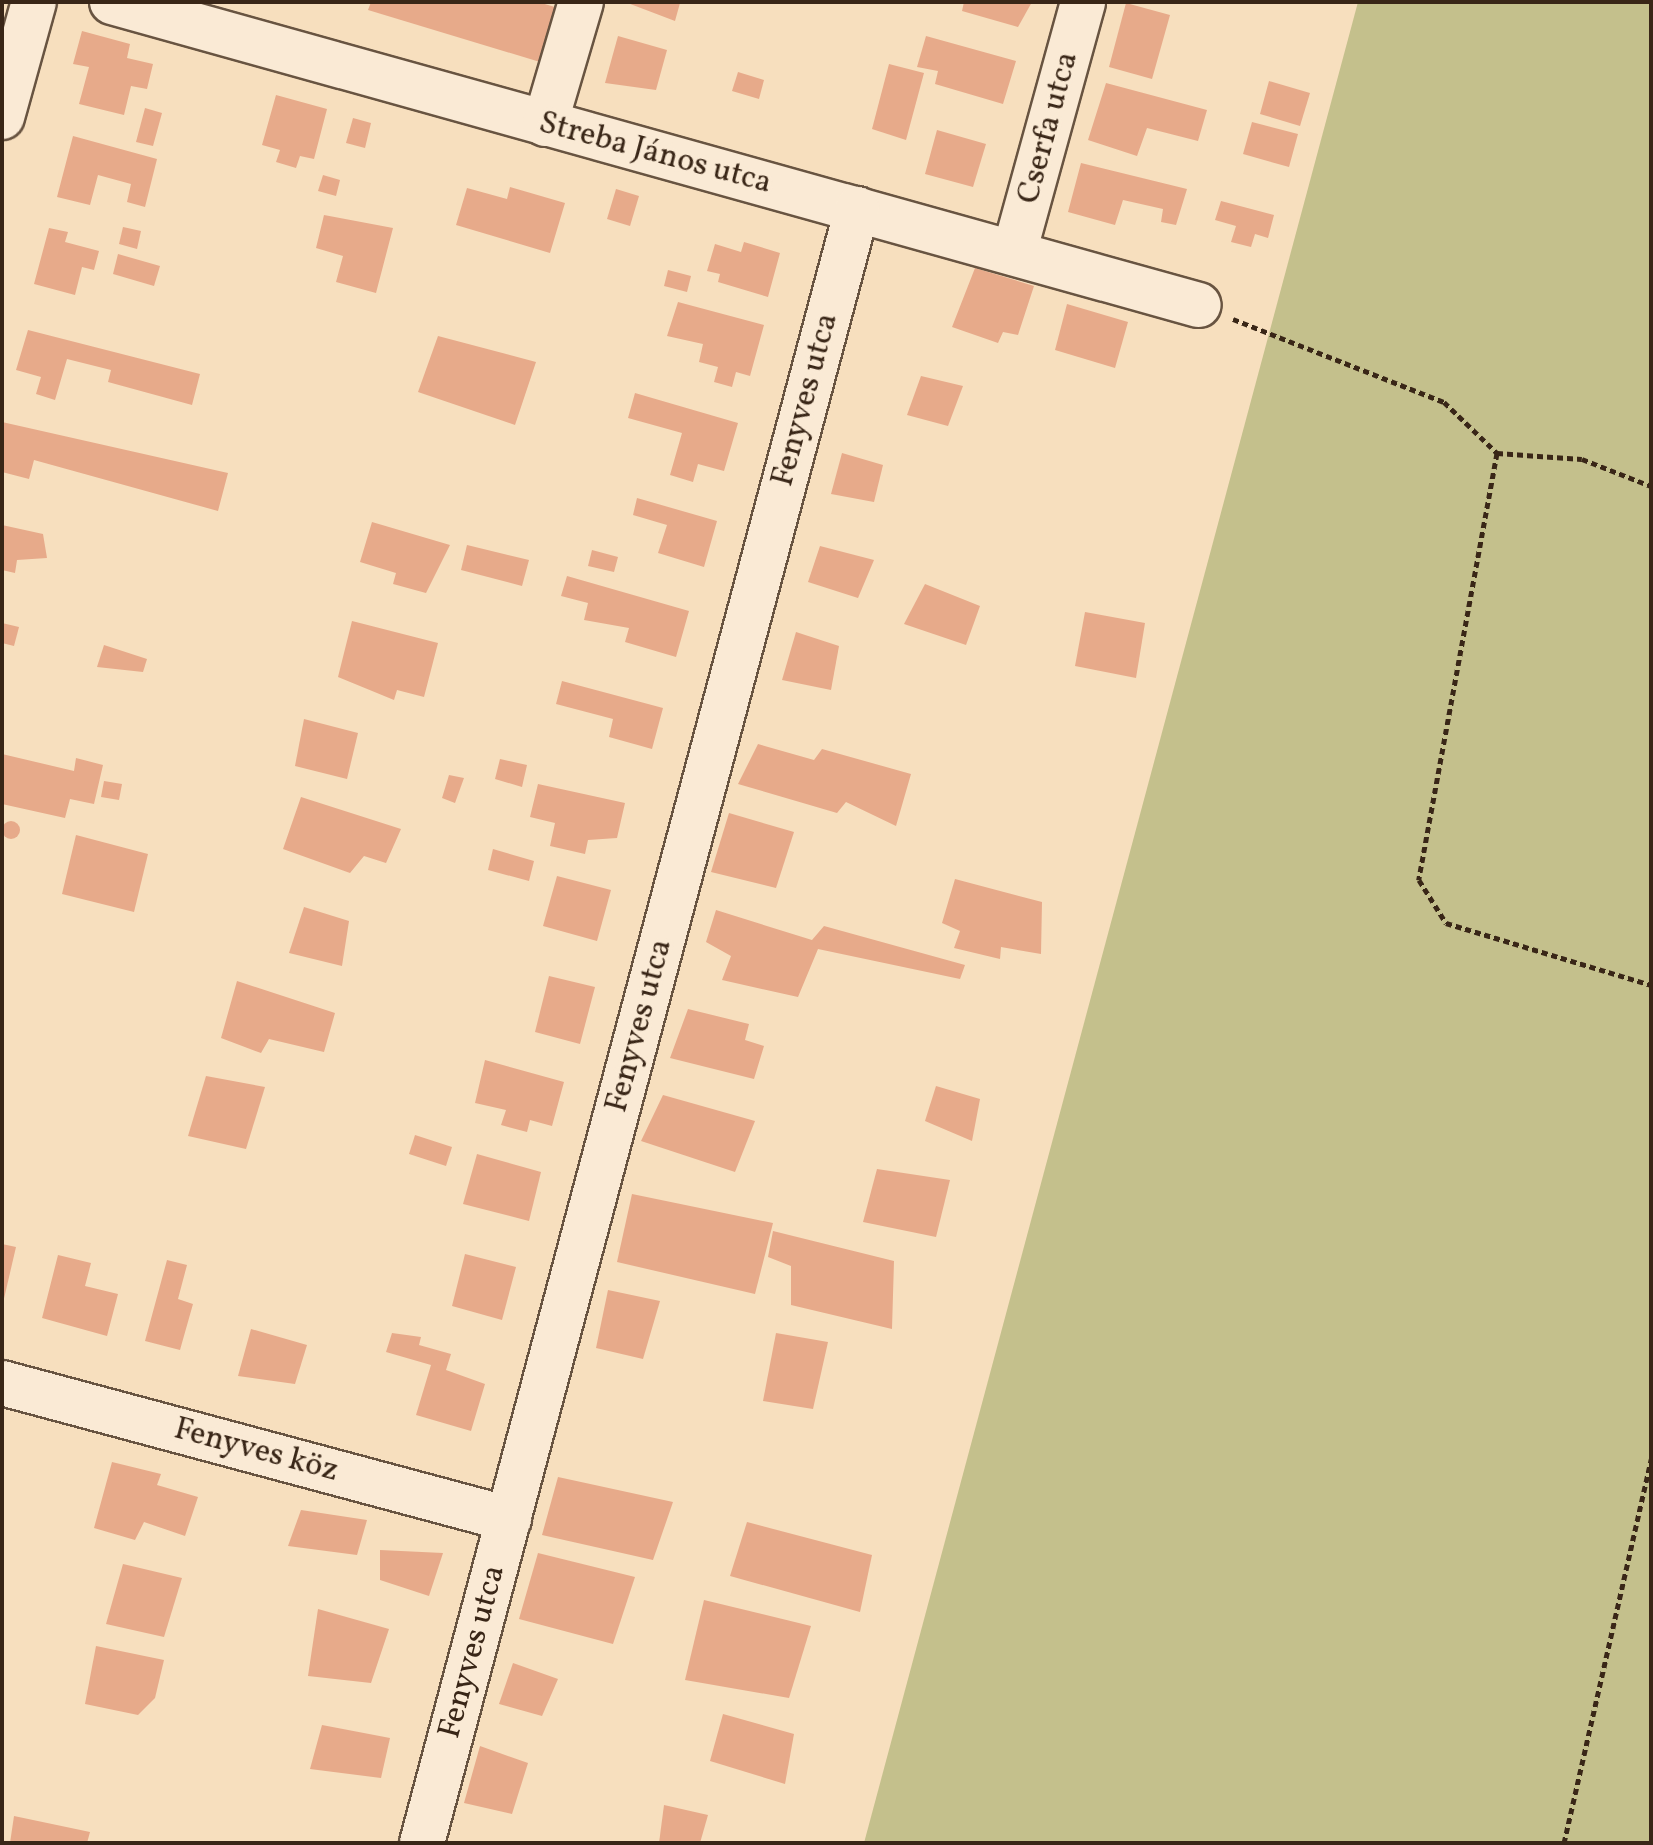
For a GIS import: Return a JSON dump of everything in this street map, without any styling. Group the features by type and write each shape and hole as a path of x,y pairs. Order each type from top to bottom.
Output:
{"street":[{"path":"2,117 34,2"},
{"name":"Streba János utca","path":"112,2 1199,305"},
{"path":"545,124 581,2"},
{"name":"Cserfa utca","path":"1014,253 1083,2"},
{"name":"Fenyves utca","path":"422,1843 857,209"},
{"name":"Fenyves köz","path":"2,1383 509,1519"}],"path":[{"path":"1199,305 1444,402 1497,453 1582,459 1651,486"},
{"path":"1497,453 1419,880 1446,923 1651,985"},
{"path":"1564,1843 1651,1459"}],"shaded area":[{"path":"1358,2 1651,2 1651,1843 864,1843"}],"building":[{"path":"371,2 538,2 558,8 540,62 368,10"},
{"path":"625,2 694,2 680,3 675,21"},
{"path":"964,2 1032,2 1018,27 962,11"},
{"path":"1126,3 1170,15 1152,79 1109,67"},
{"path":"82,31 130,44 127,58 153,64 147,89 131,86 124,115 79,104 89,67 73,64"},
{"path":"618,36 667,50 656,90 605,83"},
{"path":"926,36 1016,61 1003,104 935,84 938,71 917,67"},
{"path":"889,64 924,73 906,140 872,129"},
{"path":"738,72 764,80 759,99 732,91"},
{"path":"1269,81 1310,93 1300,126 1260,114"},
{"path":"1106,83 1207,110 1198,141 1147,128 1137,156 1088,140"},
{"path":"276,95 327,109 314,159 300,156 296,168 276,162 280,150 262,145"},
{"path":"145,108 162,113 153,146 136,142"},
{"path":"353,118 371,123 365,148 346,143"},
{"path":"1252,122 1298,134 1289,167 1243,154"},
{"path":"937,130 986,144 973,187 925,174"},
{"path":"73,136 157,159 145,207 127,202 131,184 98,175 90,205 57,197"},
{"path":"1081,163 1187,189 1176,225 1161,222 1163,209 1123,200 1115,225 1068,212"},
{"path":"323,175 340,180 336,196 318,191"},
{"path":"510,187 565,203 550,253 456,225 467,188 507,199"},
{"path":"616,189 639,196 630,226 607,219"},
{"path":"1221,201 1274,215 1268,238 1255,234 1251,247 1231,242 1236,226 1215,220"},
{"path":"324,215 393,228 376,293 336,282 343,256 316,248"},
{"path":"123,227 141,231 137,249 119,244"},
{"path":"49,228 68,232 65,242 99,251 94,270 82,267 75,295 34,284"},
{"path":"744,242 780,253 768,297 718,282 720,274 707,271 715,244 741,252"},
{"path":"118,254 160,266 154,286 113,274"},
{"path":"975,268 1034,286 1018,335 1003,332 998,343 952,327"},
{"path":"668,270 691,276 687,292 664,286"},
{"path":"678,302 764,325 750,376 736,372 732,387 714,382 718,367 699,362 703,344 667,336"},
{"path":"1067,304 1128,322 1115,368 1055,350"},
{"path":"28,330 200,374 192,405 108,382 111,370 67,359 55,400 36,394 41,377 16,370"},
{"path":"438,336 536,362 515,425 418,392"},
{"path":"921,376 963,386 948,426 907,415"},
{"path":"635,393 738,423 724,471 698,464 693,482 670,475 682,433 628,418"},
{"path":"2,422 228,473 218,511 34,460 29,479 2,472"},
{"path":"842,453 883,465 874,502 831,494"},
{"path":"637,498 717,521 704,567 658,553 667,525 633,515"},
{"path":"372,522 450,545 426,593 393,584 396,573 360,562"},
{"path":"2,525 43,534 47,558 17,560 15,573 2,570"},
{"path":"467,545 529,560 522,586 461,570"},
{"path":"820,546 874,560 858,598 808,582"},
{"path":"592,550 618,557 614,572 588,566"},
{"path":"567,576 689,611 676,657 625,642 629,628 584,620 588,603 561,596"},
{"path":"925,584 980,606 966,645 904,624"},
{"path":"1085,612 1145,623 1136,678 1075,666"},
{"path":"352,621 438,643 424,697 397,690 394,700 338,677"},
{"path":"2,623 19,627 14,646 2,643"},
{"path":"796,632 839,646 831,690 782,680"},
{"path":"104,645 147,659 143,672 97,667"},
{"path":"562,681 663,708 652,749 609,737 613,719 556,704"},
{"path":"304,719 358,733 347,779 295,766"},
{"path":"758,744 814,760 822,749 911,774 896,826 846,802 837,813 738,784"},
{"path":"2,754 74,771 76,758 103,765 94,804 70,799 65,818 2,804"},
{"path":"500,759 527,765 522,787 495,779"},
{"path":"449,775 464,778 455,803 442,798"},
{"path":"104,781 122,784 119,800 101,797"},
{"path":"538,784 625,803 617,838 588,840 585,854 550,846 555,823 530,817"},
{"path":"301,797 401,829 386,863 364,856 350,873 283,849"},
{"path":"729,813 794,832 776,888 711,872"},
{"path":"11,821 20,830 11,839 2,830"},
{"path":"76,835 148,854 134,912 62,894"},
{"path":"493,849 534,861 529,881 488,870"},
{"path":"557,876 611,890 597,941 543,926"},
{"path":"955,879 1042,902 1041,954 1001,947 1000,959 954,948 960,931 942,923"},
{"path":"304,907 349,921 342,966 289,953"},
{"path":"716,910 812,940 824,926 965,965 960,979 818,949 798,997 722,980 731,956 706,942"},
{"path":"549,976 595,987 580,1044 535,1032"},
{"path":"237,981 335,1013 324,1052 269,1039 261,1053 221,1038"},
{"path":"688,1009 749,1024 745,1040 764,1046 754,1079 670,1058"},
{"path":"485,1060 564,1082 552,1126 530,1120 527,1132 501,1125 506,1110 475,1103"},
{"path":"206,1076 265,1087 246,1149 188,1136"},
{"path":"936,1086 980,1099 972,1141 925,1121"},
{"path":"663,1095 755,1121 735,1172 641,1141"},
{"path":"415,1135 452,1147 446,1166 409,1154"},
{"path":"477,1154 541,1172 529,1221 463,1204"},
{"path":"877,1169 950,1180 936,1237 863,1222"},
{"path":"632,1194 773,1223 755,1294 617,1262"},
{"path":"773,1231 894,1261 892,1329 791,1305 791,1266 768,1257"},
{"path":"2,1244 16,1247 3,1303 2,1303"},
{"path":"465,1254 516,1267 502,1320 452,1306"},
{"path":"58,1255 91,1263 85,1286 118,1294 107,1336 42,1318"},
{"path":"167,1260 187,1265 178,1299 193,1304 180,1350 145,1341"},
{"path":"608,1290 660,1301 643,1359 596,1348"},
{"path":"251,1329 307,1345 295,1384 238,1376"},
{"path":"392,1333 421,1337 419,1345 451,1354 446,1370 485,1384 471,1431 416,1415 431,1365 386,1352"},
{"path":"776,1333 828,1342 813,1409 763,1401"},
{"path":"112,1462 161,1474 157,1485 198,1497 185,1536 144,1522 135,1540 94,1528"},
{"path":"558,1477 673,1502 653,1560 542,1535"},
{"path":"301,1510 367,1520 357,1555 288,1546"},
{"path":"747,1522 872,1555 860,1612 730,1576"},
{"path":"380,1550 443,1553 429,1596 380,1580"},
{"path":"538,1553 635,1577 613,1644 519,1619"},
{"path":"123,1564 182,1578 164,1637 106,1624"},
{"path":"704,1600 811,1626 789,1698 685,1680"},
{"path":"318,1609 389,1629 371,1683 308,1676"},
{"path":"96,1646 164,1660 155,1698 138,1715 85,1704"},
{"path":"513,1663 558,1679 542,1716 499,1704"},
{"path":"723,1714 794,1734 785,1784 710,1761"},
{"path":"322,1725 390,1738 381,1778 310,1769"},
{"path":"480,1746 528,1763 512,1814 464,1803"},
{"path":"664,1805 708,1815 700,1843 659,1843"},
{"path":"14,1816 90,1832 87,1843 10,1843"}]}
